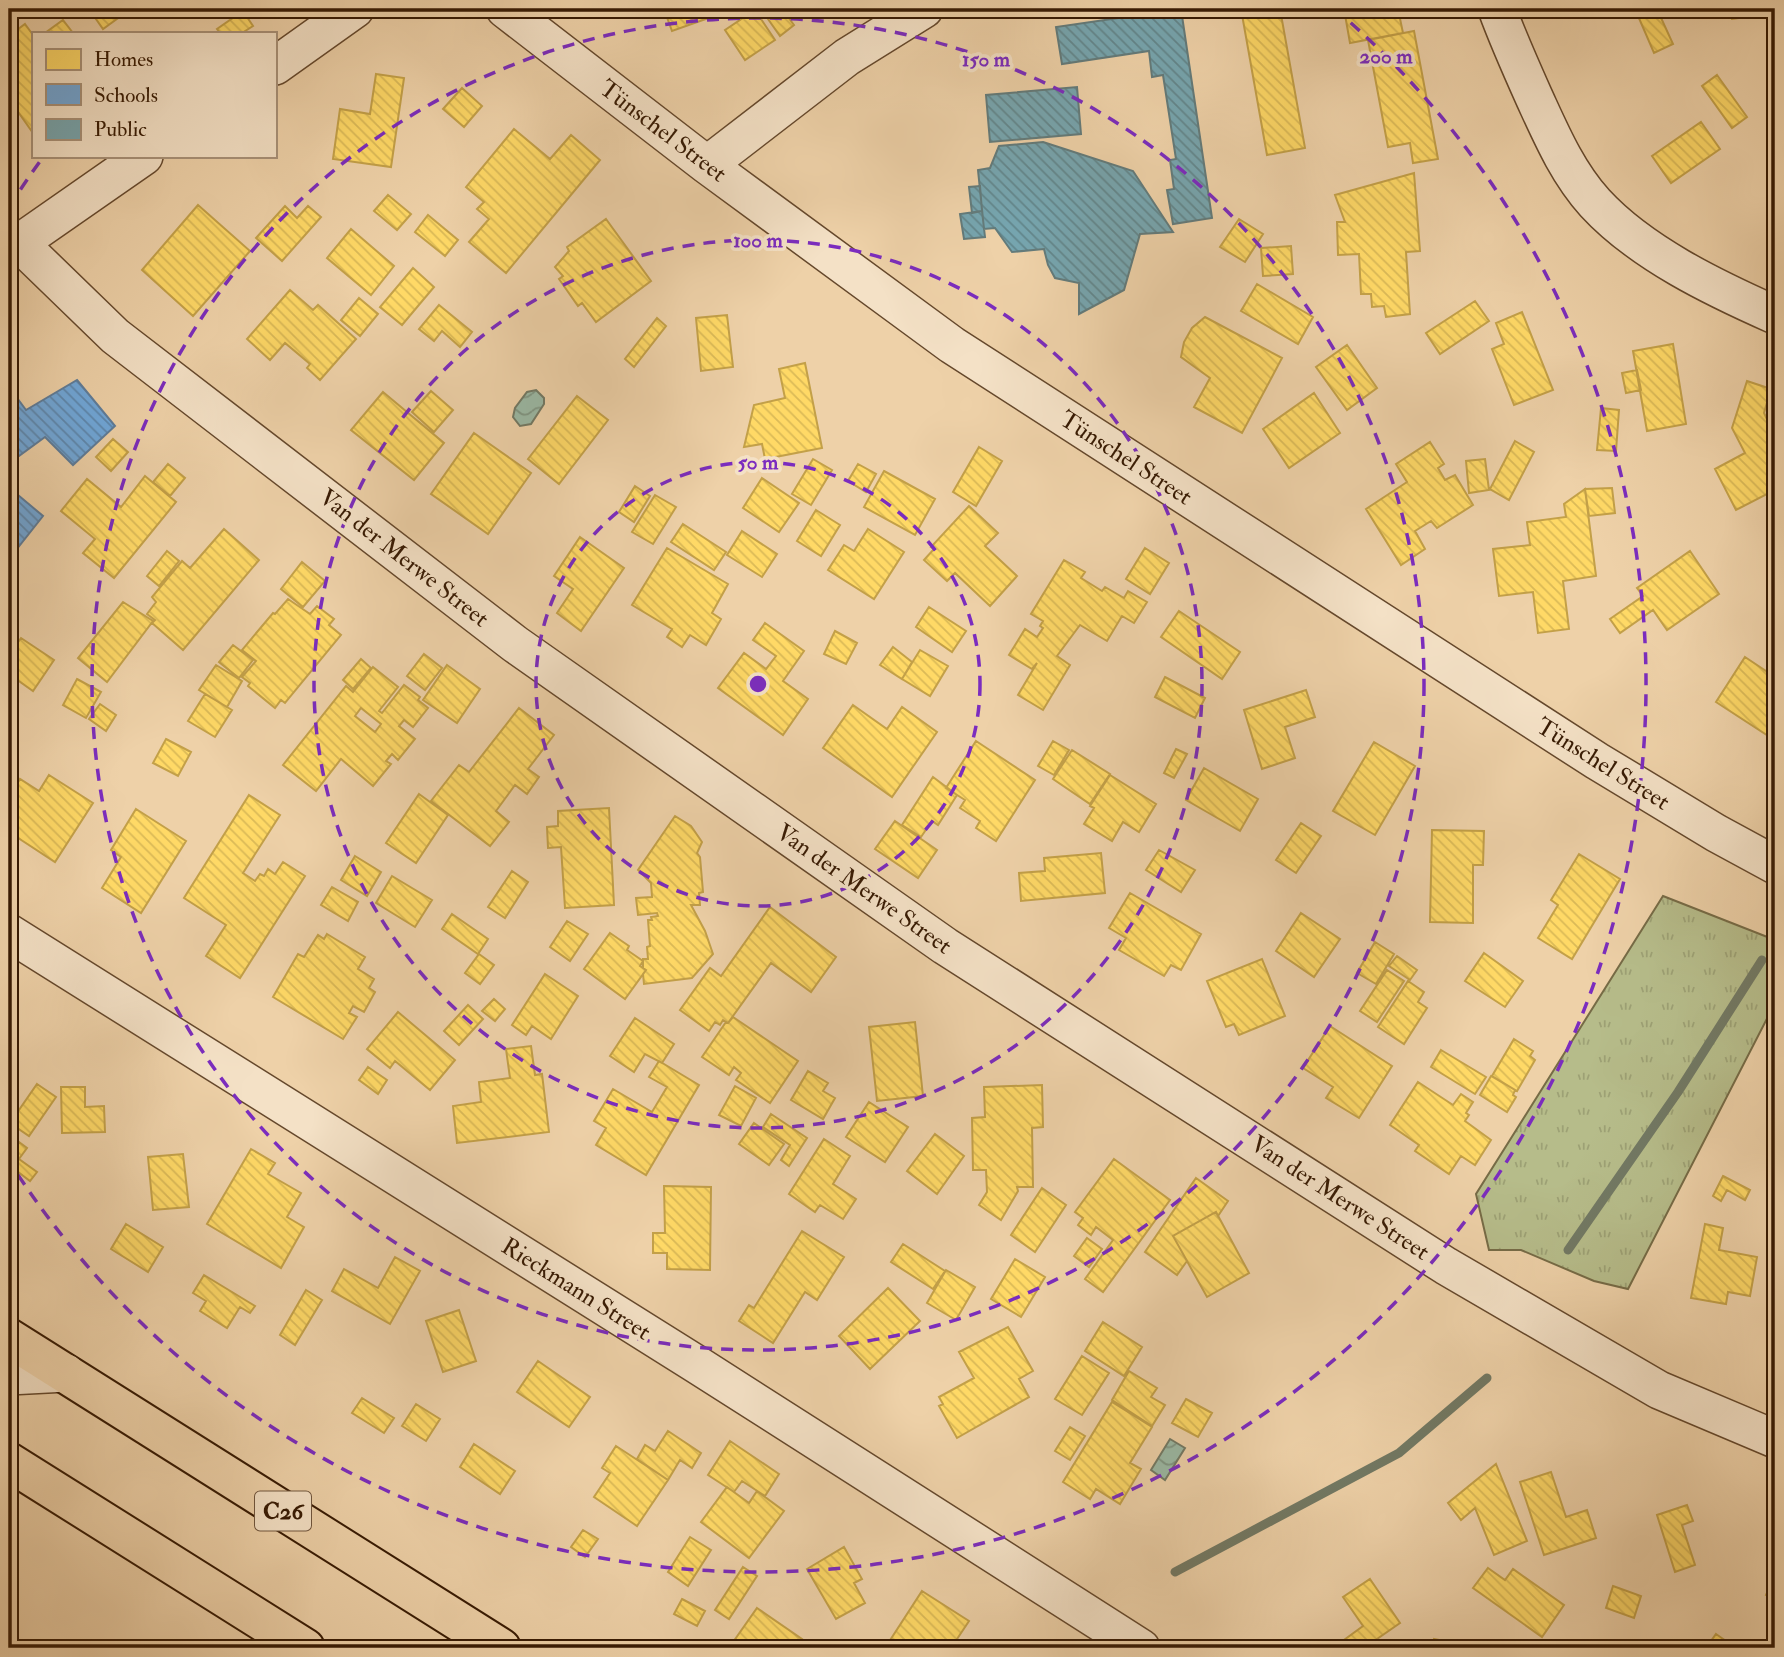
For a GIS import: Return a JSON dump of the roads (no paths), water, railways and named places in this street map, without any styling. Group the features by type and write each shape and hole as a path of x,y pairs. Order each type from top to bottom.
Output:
{"main road":[{"name":"C26","path":"9,1338 501,1648"},
{"path":"13,1468 305,1648"}],"street":[{"path":"276,65 355,9"},
{"name":"Tünschel Street","path":"505,9 708,165 952,345 1597,761 1716,833 1775,865"},
{"path":"708,165 847,57 925,9"},
{"path":"1497,9 1568,168 1596,204 1648,248 1736,298 1775,315"},
{"path":"14,246 141,158"},
{"name":"Van der Merwe Street","path":"14,246 115,336 515,644 945,946 1446,1266 1659,1390 1775,1439"},
{"name":"Rieckmann Street","path":"9,933 685,1357 1141,1648"},
{"path":"9,1376 66,1373"}],"water":[{"path":"536,390 544,398 544,404 531,424 520,426 513,417 515,408 527,392"},
{"path":"1170,1439 1185,1448 1165,1480 1151,1470"}],"waterway":[{"path":"1568,1250 1678,1092 1762,960"},
{"path":"1175,1572 1399,1453 1487,1378"}]}
